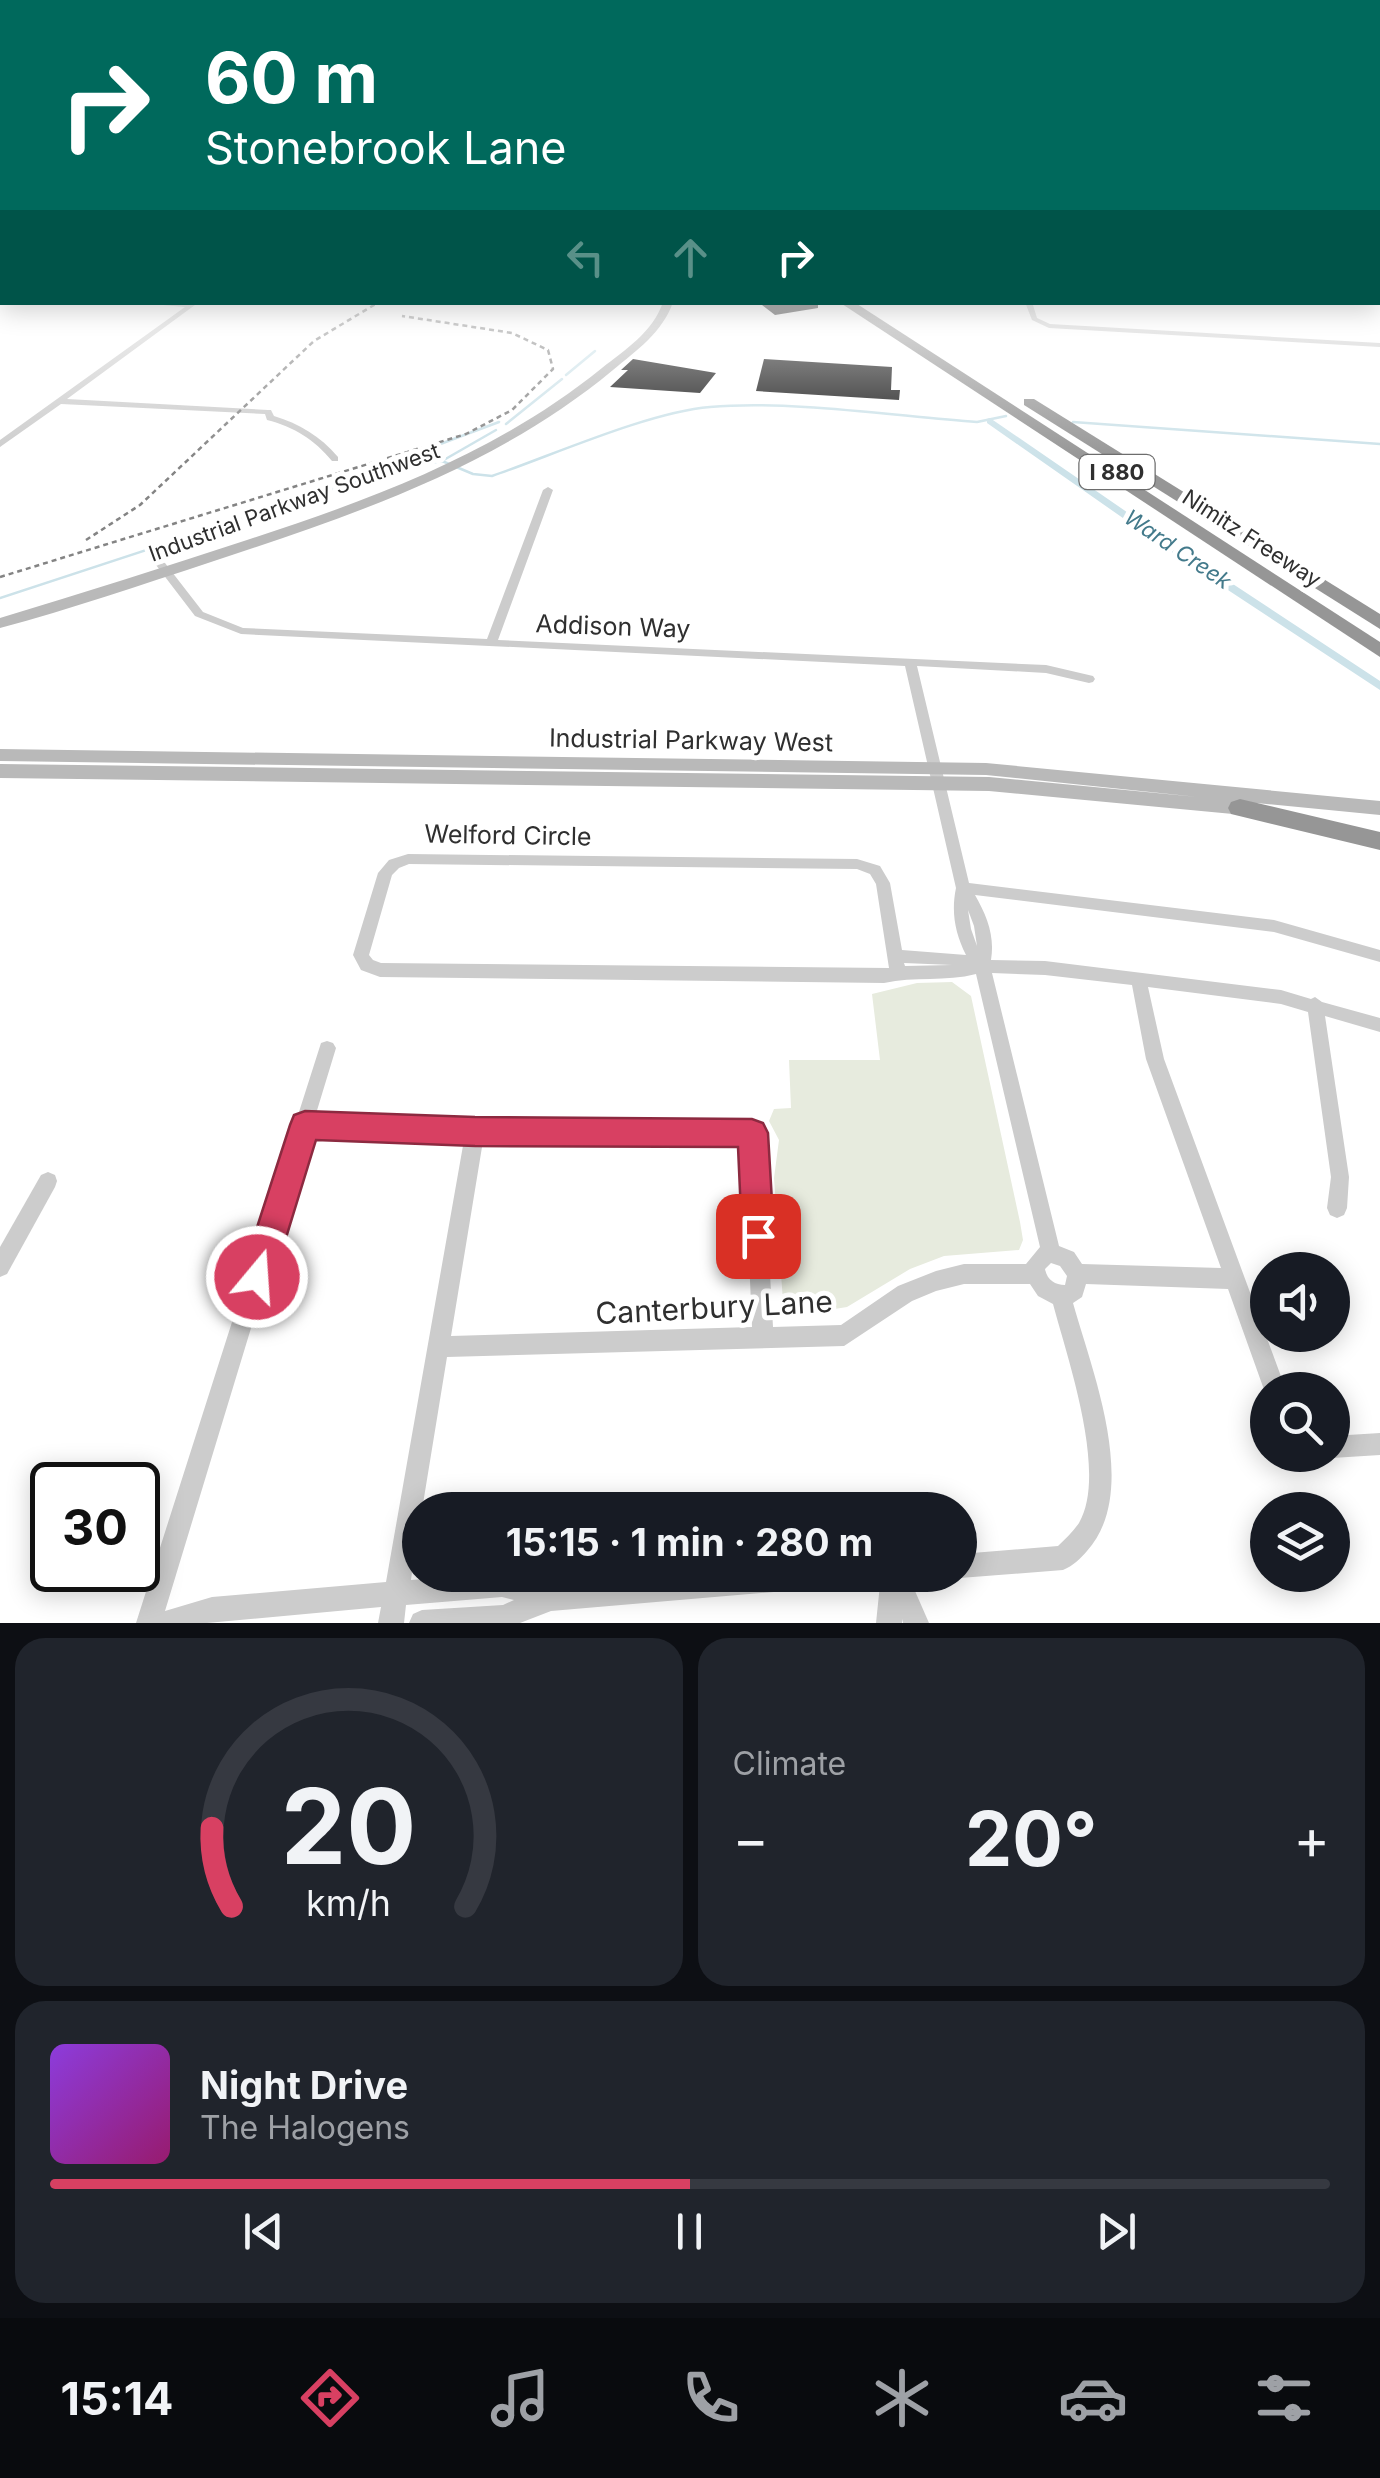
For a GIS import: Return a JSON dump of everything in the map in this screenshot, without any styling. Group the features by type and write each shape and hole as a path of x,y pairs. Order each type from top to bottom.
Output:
{"highway":[{"name":"I 880","path":"863,308 1380,642"},
{"name":"Nimitz Freeway","path":"868,308 1380,623"},
{"name":"Nimitz Freeway","path":"868,308 1380,651"},
{"name":"I 880","path":"868,308 1380,632"},
{"path":"1240,808 1380,842"}],"main road":[{"name":"Industrial Parkway Southwest","path":"580,387 645,326 653,308"},
{"name":"Industrial Parkway Southwest","path":"0,620 412,484 480,453 580,387 655,327 665,308"},
{"name":"Industrial Parkway West","path":"0,755 937,776 1380,821"},
{"name":"Industrial Parkway West","path":"0,771 1077,776 1380,808"}],"street":[{"path":"0,444 189,308"},
{"path":"1030,308 1034,319 1042,324 1380,345"},
{"path":"59,401 268,412 270,418 298,427 320,441 334,459"},
{"path":"491,644 548,490"},
{"name":"Addison Way","path":"164,568 198,614 241,631 1046,670 1089,679"},
{"path":"910,664 963,888 958,907 970,950 982,966 1051,1253"},
{"name":"Welford Circle","path":"415,859 857,864 875,870 883,883 897,964 884,976 380,970 367,965 361,955 385,874 394,864 415,859"},
{"path":"963,888 1274,926 1380,956"},
{"name":"Welford Circle","path":"897,964 964,973 982,966 1046,968 1315,1004 1380,1025"},
{"path":"1139,980 1155,1059 1268,1372"},
{"path":"1315,1004 1340,1177 1336,1208"},
{"path":"149,1623 326,1048"},
{"path":"305,1125 475,1132 752,1133 764,1339"},
{"path":"391,1623 475,1132"},
{"path":"0,1267 48,1181"},
{"path":"1051,1253 1067,1259 1077,1274 1075,1290 1061,1296 1045,1289 1036,1274 1038,1260 1051,1253"},
{"name":"Canterbury Lane","path":"439,1347 844,1335 904,1294 964,1274 1036,1274"},
{"path":"1077,1274 1234,1279"},
{"path":"977,1565 1063,1558 1091,1527 1102,1486 1098,1448 1061,1296"},
{"path":"1350,1446 1380,1444"},
{"path":"166,1623 212,1608 502,1585 551,1599"},
{"path":"422,1623 503,1616 551,1599 633,1592"},
{"path":"889,1623 893,1592"},
{"path":"902,1592 916,1623"}],"shaded area":[{"path":"952,982 971,996 1020,1222 1023,1240 1019,1250 944,1256 910,1269 847,1307 797,1315 783,1301 774,1178 779,1140 769,1121 774,1109 791,1108 789,1060 880,1060 872,994 917,983"}],"building":[{"path":"766,308 818,308 818,308 775,315"},
{"path":"633,359 716,373 700,393 610,387 628,370 621,370"},
{"path":"764,359 892,367 891,390 900,390 899,400 756,391"}],"waterway":[{"path":"566,375 595,351"},
{"path":"506,424 562,379"},
{"path":"442,461 473,474 492,476 630,425 710,407 774,406 977,422 1006,416"},
{"name":"Ward Creek","path":"990,421 1380,686"},
{"path":"419,452 499,422"},
{"name":"Ward Creek","path":"1073,422 1380,444"},
{"path":"442,461 496,430"},
{"path":"0,598 393,469 442,461"}],"railway":[{"path":"86,540 140,505 314,341 369,308"},
{"path":"0,577 466,434 512,410 553,369 548,350 512,333 402,316"}],"route":[{"path":"257,1277 305,1125 475,1132 752,1133 758,1236"}]}
